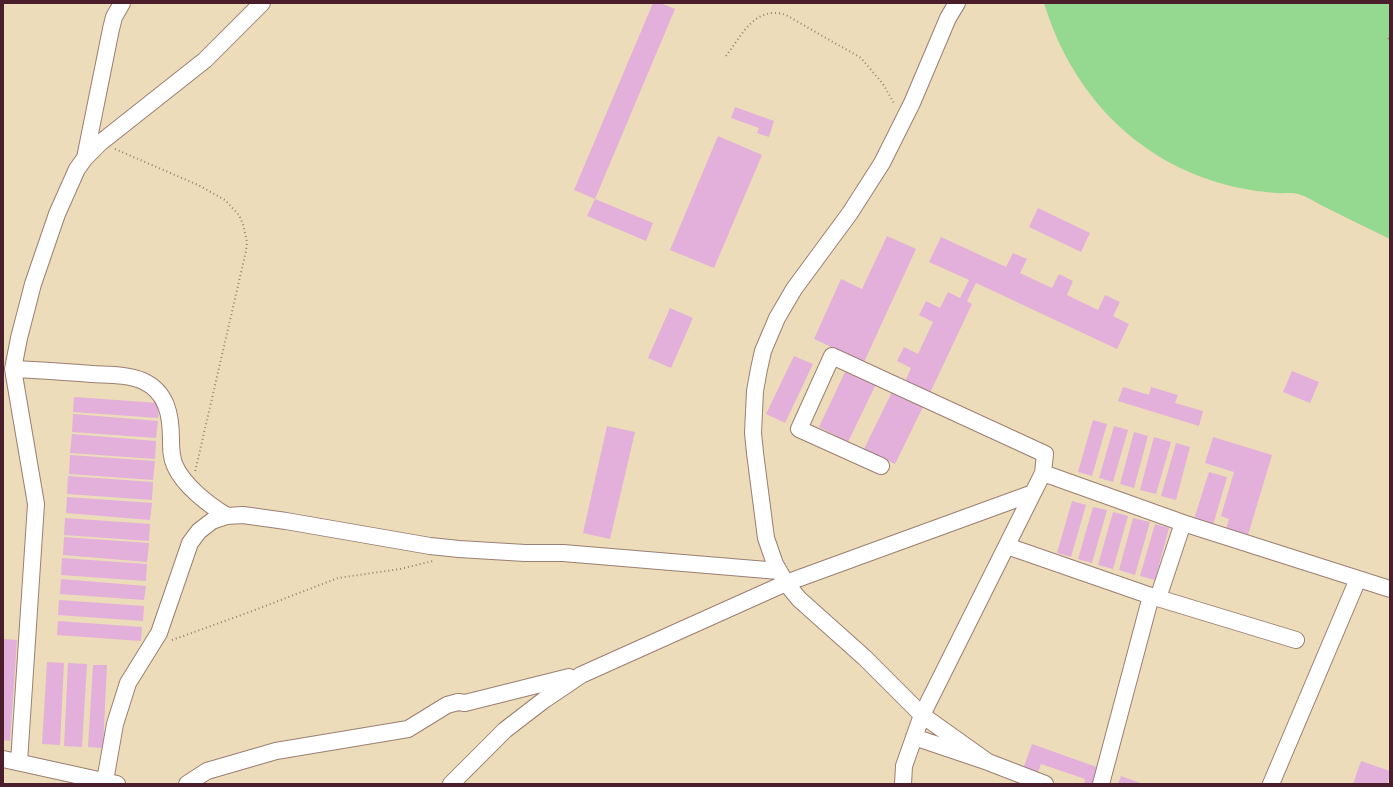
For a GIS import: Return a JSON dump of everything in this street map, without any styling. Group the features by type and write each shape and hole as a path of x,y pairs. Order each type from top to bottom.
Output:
{"street":[{"path":"85,158 110,29 114,17 122,3"},
{"path":"19,762 36,504 10,361 46,243 71,180 85,158 100,143 205,60 262,3"},
{"path":"957,3 948,18 904,120 882,163 864,192 785,303 770,333 759,369 755,391 755,453 766,538 770,552 783,577 800,599 859,653 922,715 988,762"},
{"path":"881,466 799,428 832,356 1045,454 1043,473 922,715 904,766 903,784"},
{"path":"10,361 123,376 151,385 161,395 167,406 171,430 172,458 178,472 202,499 227,516"},
{"path":"1043,473 1183,523 1390,589"},
{"path":"451,784 510,726 581,674 783,577 1033,493"},
{"path":"3,759 111,783 112,737 128,683 159,633 190,543 194,536 212,521 227,516 243,515 286,521 430,546 526,553 563,553 783,577"},
{"path":"1101,784 1155,597 1183,523"},
{"path":"1006,546 1155,597 1296,640"},
{"path":"1271,784 1358,579"},
{"path":"187,784 207,771 276,751 408,729 452,703 465,703 581,674"},
{"path":"914,737 988,762 1045,784"}],"path":[{"path":"726,56 753,20 768,13 774,12 786,15 861,58 883,84 904,120"},
{"path":"100,143 198,185 225,200 239,215 246,233 246,251 192,488"},
{"path":"150,648 338,578 400,569 439,560"}],"green space":[{"path":"1044,3 1390,3 1390,239 1295,193 1271,193 1245,189 1200,177 1169,162 1140,143 1114,121 1091,96 1072,67 1056,36"}],"building":[{"path":"653,3 660,3 675,9 595,199 574,190"},
{"path":"735,107 774,121 769,137 757,133 759,128 731,118"},
{"path":"718,136 762,155 714,268 670,250"},
{"path":"595,199 653,223 646,241 587,216"},
{"path":"1038,208 1090,233 1081,252 1029,227"},
{"path":"887,236 916,249 864,362 814,339 841,279 862,289"},
{"path":"941,237 1006,267 1013,253 1027,259 1020,273 1052,288 1059,274 1073,281 1067,295 1098,310 1105,295 1120,302 1113,316 1129,324 1117,349 976,283 967,301 972,304 929,395 904,384 911,368 897,361 904,347 918,354 933,322 919,315 926,301 940,308 948,292 960,298 969,280 929,262"},
{"path":"670,308 693,318 671,368 648,358"},
{"path":"794,356 813,364 785,423 766,414"},
{"path":"846,370 876,384 848,442 819,427"},
{"path":"1292,371 1319,382 1310,403 1283,392"},
{"path":"1123,387 1149,395 1151,387 1178,395 1175,403 1203,411 1199,426 1118,401"},
{"path":"892,392 923,407 895,464 864,449"},
{"path":"74,397 159,403 158,418 73,412"},
{"path":"73,414 158,421 156,438 72,432"},
{"path":"1093,420 1107,424 1092,476 1078,472"},
{"path":"607,426 635,432 610,539 583,533"},
{"path":"1114,426 1128,430 1113,482 1099,478"},
{"path":"1134,432 1148,436 1134,488 1120,484"},
{"path":"72,434 156,441 155,459 70,453"},
{"path":"1154,437 1171,442 1156,494 1140,490"},
{"path":"1213,437 1272,455 1248,535 1226,529 1229,519 1221,516 1234,472 1205,463"},
{"path":"1176,443 1190,447 1176,500 1161,496"},
{"path":"70,455 155,461 153,480 69,474"},
{"path":"1209,472 1227,477 1213,525 1194,519"},
{"path":"68,476 153,482 152,500 67,494"},
{"path":"67,497 152,503 150,520 66,513"},
{"path":"1072,501 1086,505 1071,557 1057,553"},
{"path":"1093,507 1107,510 1092,563 1078,559"},
{"path":"1113,512 1128,516 1113,569 1098,565"},
{"path":"65,518 150,524 149,541 64,535"},
{"path":"1133,518 1150,522 1135,575 1119,570"},
{"path":"1155,524 1169,528 1155,580 1140,576"},
{"path":"64,537 149,543 147,562 63,555"},
{"path":"62,558 147,564 146,581 61,575"},
{"path":"61,579 146,586 144,600 60,594"},
{"path":"59,600 144,606 143,621 58,615"},
{"path":"58,621 142,627 141,641 57,635"},
{"path":"3,639 17,640 10,741 3,740"},
{"path":"47,662 64,663 60,745 42,744"},
{"path":"68,663 87,664 82,747 64,746"},
{"path":"93,665 107,665 103,748 88,747"},
{"path":"1032,744 1105,770 1100,784 1084,784 1085,779 1041,764 1036,777 1022,772"},
{"path":"1361,761 1390,771 1387,784 1353,784"},
{"path":"1121,776 1143,784 1118,784"}]}
